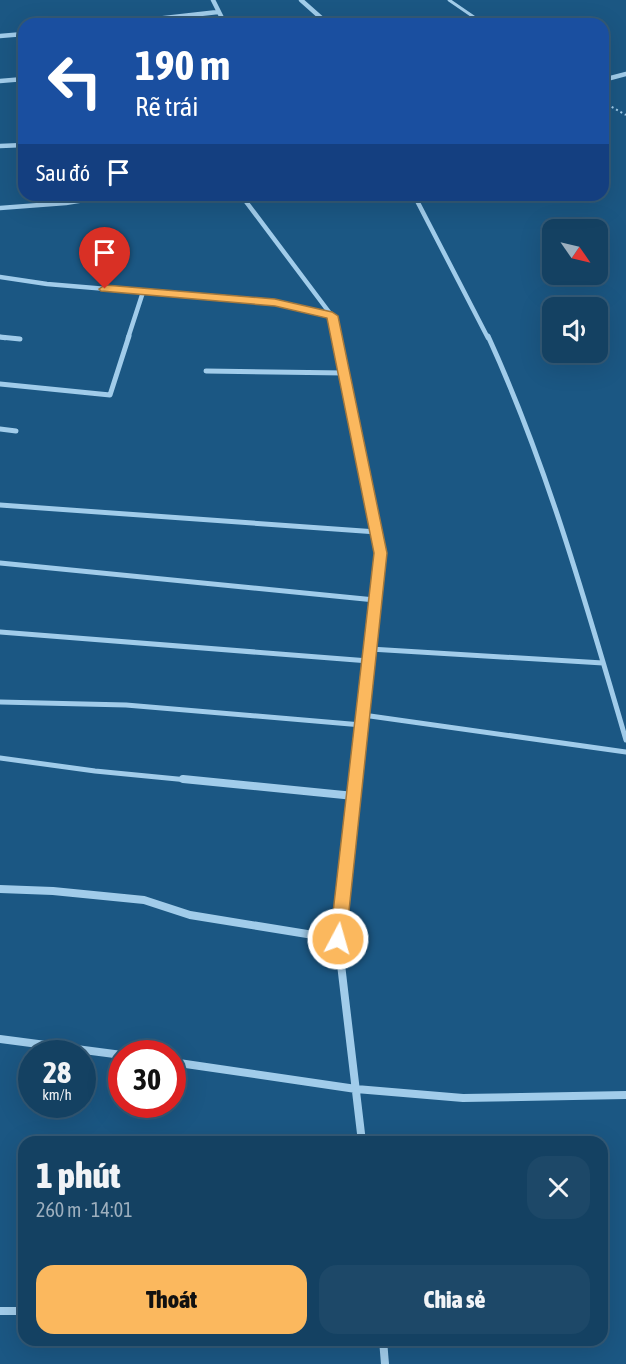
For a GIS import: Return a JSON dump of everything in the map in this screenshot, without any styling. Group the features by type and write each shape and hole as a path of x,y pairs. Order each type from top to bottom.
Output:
{"street":[{"path":"213,0 222,18"},
{"path":"301,0 321,18"},
{"path":"164,18 218,12"},
{"path":"0,36 18,34"},
{"path":"609,78 626,74"},
{"path":"0,81 18,80"},
{"path":"0,147 18,146"},
{"path":"0,208 73,201"},
{"path":"246,201 332,316 381,553 338,939 361,1136"},
{"path":"417,201 473,305 504,373 574,563 626,740"},
{"path":"0,277 47,284 275,303 332,316"},
{"path":"0,384 110,395 143,292"},
{"path":"0,337 20,339"},
{"path":"206,371 344,373"},
{"path":"0,429 16,431"},
{"path":"0,505 377,532"},
{"path":"0,563 375,600"},
{"path":"0,632 369,661"},
{"path":"370,649 603,663"},
{"path":"0,702 126,705 362,725"},
{"path":"363,715 626,752"},
{"path":"0,758 95,771 354,796"},
{"path":"0,889 53,891 144,900 190,915 338,939"},
{"path":"0,1039 108,1053"},
{"path":"186,1064 356,1089 463,1098 626,1095"},
{"path":"0,1311 18,1311"},
{"path":"384,1346 385,1364"}],"lane":[{"path":"449,0 475,18"}],"path":[{"path":"609,105 626,115"}],"route":[{"path":"105,289 275,303 332,316 381,553 338,939"}]}
